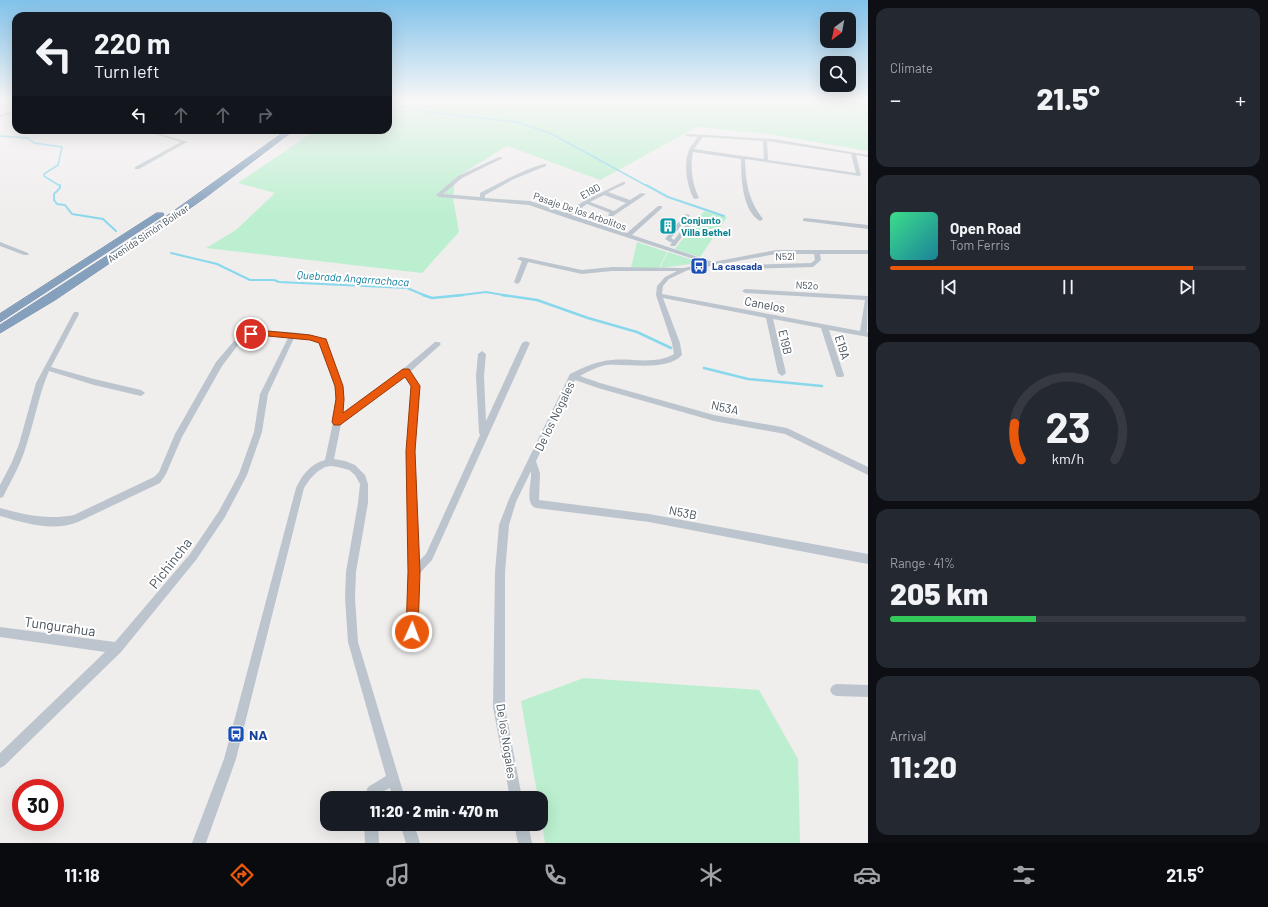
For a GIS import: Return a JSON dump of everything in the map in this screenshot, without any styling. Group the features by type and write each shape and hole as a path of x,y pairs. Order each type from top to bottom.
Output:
{"highway":[{"name":"Avenida Simón Bolívar","path":"0,319 139,230 269,138"},
{"name":"Avenida Simón Bolívar","path":"0,330 142,238 279,138"}],"street":[{"path":"138,168 185,142 172,138"},
{"path":"696,198 689,172 691,150 700,138"},
{"path":"755,138 868,158"},
{"path":"765,139 766,161"},
{"path":"691,150 859,175 853,155"},
{"name":"Pasaje De los Arbolitos","path":"502,158 460,177 439,195 524,202 712,263"},
{"path":"744,158 745,192 760,220"},
{"path":"483,198 482,194 519,174 544,166"},
{"name":"E19D","path":"566,216 586,202 623,183"},
{"path":"605,193 630,202"},
{"path":"586,202 613,214 643,194"},
{"path":"627,236 660,207"},
{"path":"670,250 675,242 668,239 690,217"},
{"path":"806,220 868,227"},
{"path":"0,244 26,254"},
{"path":"659,295 662,282 667,278 686,269 712,263 776,252 868,252"},
{"name":"N52l","path":"742,267 813,265 818,260 817,253"},
{"path":"517,282 523,259 582,272 612,269 686,269"},
{"name":"N52o","path":"745,291 868,298"},
{"name":"Canelos","path":"659,295 866,334"},
{"name":"De los Nogales","path":"515,791 499,707 500,572 504,525 508,512 573,376 589,367 606,363 660,362 672,360 678,355 676,343 659,295"},
{"path":"866,334 868,298"},
{"path":"0,494 23,444 40,384 76,314"},
{"name":"E19B","path":"769,316 782,373"},
{"name":"E19A","path":"824,326 840,375"},
{"path":"0,512 33,521 55,523 64,522 75,519 154,482 162,474 172,446 219,364 236,343 246,336 257,333 317,339 324,343 339,386 340,399 329,463"},
{"name":"Pichincha","path":"0,762 116,648 194,557 229,501 243,475 258,432 264,394 292,336"},
{"path":"414,572 429,557 526,343"},
{"path":"337,422 406,371 437,344"},
{"path":"482,354 480,376 484,437"},
{"path":"47,368 94,382 142,393"},
{"path":"406,371 415,386 411,451 414,572 412,632"},
{"name":"N53A","path":"573,376 617,391 714,418 787,431 868,471"},
{"name":"N53B","path":"532,462 536,472 534,502 536,504 649,518 868,559"},
{"path":"199,843 230,759 300,488 313,470 321,465 329,463 350,466 360,476 364,483 360,521 351,572 351,623 353,642 397,791"},
{"name":"Tungurahua","path":"0,632 116,648"},
{"path":"836,690 868,691"},
{"path":"372,791 393,779"},
{"path":"371,831 372,843"},
{"path":"409,831 413,843"},
{"path":"522,831 525,843"}],"green space":[{"path":"304,138 676,138 600,180 507,146 455,178 453,198 459,232 422,273 206,248 236,230 275,193 238,183"},
{"path":"794,138 868,138 868,151"},
{"path":"704,211 727,217 700,257 675,249"},
{"path":"637,242 667,252 659,268 631,268"},
{"path":"668,252 699,262 660,268"},
{"path":"584,678 759,690 798,759 800,843 545,843 543,831 548,831 548,791 537,791 521,701"}],"waterway":[{"name":"Quebrada Angarrachaca","path":"28,138 34,143 62,147 58,165 44,174 44,176 60,186"},
{"path":"560,138 647,186"},
{"path":"646,185 668,197 724,216"},
{"name":"Quebrada Angarrachaca","path":"60,186 54,194 54,200 57,204 65,205 72,214 103,219 116,231"},
{"name":"Quebrada Angarrachaca","path":"171,253 217,264 250,280 274,280 279,282 407,288 426,296"},
{"name":"Quebrada Angarrachaca","path":"459,295 486,292 509,296"},
{"name":"Quebrada Angarrachaca","path":"426,296 432,298 459,295"},
{"name":"Quebrada Angarrachaca","path":"454,296 459,295"},
{"name":"Quebrada Angarrachaca","path":"459,295 463,295"},
{"name":"Quebrada Angarrachaca","path":"502,295 509,296"},
{"name":"Quebrada Angarrachaca","path":"509,296 537,300 588,318 637,332 671,348"},
{"name":"Quebrada Angarrachaca","path":"704,368 748,379 822,386"}],"place":[{"name":"Conjunto Villa Bethel","path":"668,226"},
{"name":"La cascada","path":"699,266"},
{"name":"NA","path":"236,734"}],"route":[{"path":"251,334 257,333 310,337 323,341 339,386 340,399 337,422 406,371 415,386 411,451 414,572 412,632"}]}
